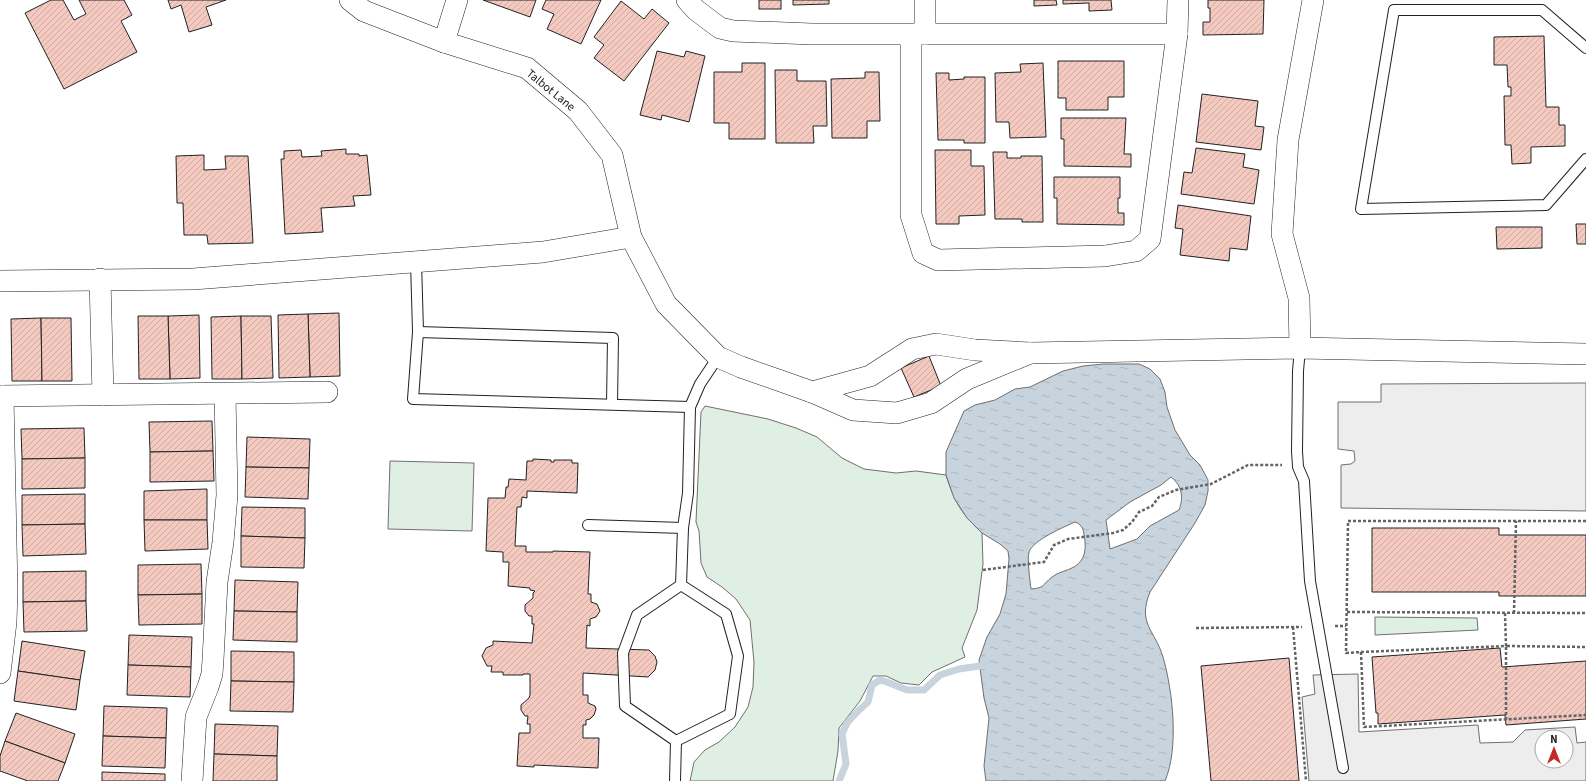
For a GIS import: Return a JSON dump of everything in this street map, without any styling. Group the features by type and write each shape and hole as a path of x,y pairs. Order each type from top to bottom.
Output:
{"street":[{"name":"Talbot Lane","path":"350,0 364,11 444,42 527,68 578,110 612,155 631,237 666,304 718,357"},
{"path":"444,42 458,0"},
{"path":"687,0 696,10 720,28 733,31 812,34 1177,34"},
{"path":"925,0 918,34 912,215 923,253 938,260 1105,256 1136,252 1150,239 1177,34 1178,0"},
{"path":"1300,348 1299,298 1282,234 1288,140 1313,0"},
{"path":"0,281 193,279 543,252 631,237"},
{"path":"100,279 103,395"},
{"path":"812,392 870,376 912,349 936,344 975,350 1030,353 1300,348 1586,354"},
{"path":"718,357 741,367 812,392 853,410 897,413 931,404 967,379 1030,353"},
{"path":"0,673 6,622 7,591 2,396 327,392"},
{"path":"192,781 196,717 212,674 217,582 223,542 227,495 225,394"}],"lane":[{"path":"1586,48 1542,10 1394,10 1361,209 1546,205 1586,159"},
{"path":"416,261 418,332 413,399 690,406"},
{"path":"418,332 613,338 612,404"},
{"path":"1300,348 1298,371 1298,467 1304,481 1310,581 1343,768"},
{"path":"681,584 683,528 688,493 690,406 700,384 718,357"},
{"path":"588,525 683,528"},
{"path":"676,741 625,706 622,652 637,616 681,584"},
{"path":"676,741 730,714 738,656 726,614 681,584"},
{"path":"674,781 676,741"}],"path":[{"path":"983,570 1033,565 1044,562 1054,545 1068,539 1083,538 1123,530 1132,522 1139,512 1152,506 1159,498 1176,490 1210,484 1248,465 1282,465"},
{"path":"1586,521 1348,521 1346,653 1506,646 1586,647"},
{"path":"1514,613 1516,521"},
{"path":"1346,612 1586,613"},
{"path":"1505,613 1506,720"},
{"path":"1196,628 1346,626"},
{"path":"1292,627 1306,781"},
{"path":"1361,652 1364,727 1586,715"}],"green space":[{"path":"705,406 768,419 796,428 817,437 842,458 864,469 896,473 916,471 946,475 952,493 960,507 982,533 983,564 977,610 962,648 965,657 932,672 919,685 901,683 886,676 873,676 860,701 839,728 838,751 833,781 690,781 694,762 705,750 719,742 735,727 748,707 753,687 754,662 750,620 736,599 707,577 701,563 699,531 696,522 701,412"},
{"path":"390,461 474,463 472,531 388,529"},
{"path":"1375,617 1477,618 1478,630 1375,635"}],"shaded area":[{"path":"1586,383 1586,511 1341,508 1341,465 1351,464 1355,461 1354,451 1338,449 1338,402 1381,402 1381,384"},
{"path":"1358,674 1359,732 1478,725 1480,743 1513,742 1525,730 1534,729 1534,769 1574,769 1574,729 1542,729 1575,727 1577,743 1586,742 1586,781 1309,781 1302,697 1315,694 1313,675"}],"water":[{"path":"1104,364 1139,364 1150,369 1160,379 1175,430 1190,455 1200,465 1208,480 1208,491 1205,505 1150,592 1146,603 1146,620 1160,648 1170,686 1173,736 1169,768 1165,781 986,781 984,766 989,718 984,698 979,660 987,637 1000,614 1006,594 1009,559 1008,551 1000,544 982,533 967,518 954,498 946,475 946,452 964,411 975,405 995,400 1015,389 1030,387 1063,371 1083,366","holes":["1171,477 1178,484 1182,496 1179,510 1150,526 1137,539 1110,549 1106,520 1130,502 1161,485","1075,522 1081,526 1084,534 1085,552 1081,560 1074,567 1054,575 1043,586 1036,589 1031,589 1028,560 1029,552 1032,547 1049,534"]}],"building":[{"path":"51,0 63,0 74,20 86,14 79,0 124,0 132,15 121,21 137,52 64,89 25,13"},
{"path":"168,0 226,0 206,7 212,25 189,32 181,5 171,9"},
{"path":"483,0 536,0 530,17"},
{"path":"546,0 601,0 581,44 547,29 554,14 542,9"},
{"path":"759,0 781,0 781,9 759,9"},
{"path":"793,0 829,0 829,4 793,5"},
{"path":"1034,0 1056,0 1057,5 1034,6"},
{"path":"1063,0 1111,0 1112,10 1089,11 1089,3 1063,4"},
{"path":"1208,0 1264,0 1263,34 1203,35 1203,22 1210,22 1210,8 1208,8"},
{"path":"621,1 644,19 652,9 669,23 624,81 594,58 604,45 594,37"},
{"path":"1544,36 1546,107 1559,107 1559,125 1565,125 1565,146 1531,147 1531,163 1512,164 1511,145 1505,145 1504,96 1511,96 1511,87 1508,87 1507,65 1494,65 1494,37"},
{"path":"657,51 684,57 686,51 705,56 689,122 662,115 661,120 640,115"},
{"path":"1058,61 1124,61 1124,97 1108,97 1108,110 1066,110 1066,98 1058,98"},
{"path":"742,63 765,63 765,139 729,139 729,123 714,123 714,72 742,72"},
{"path":"1043,63 1046,137 1010,138 1009,122 996,122 995,73 1021,72 1020,64"},
{"path":"775,70 797,70 797,81 826,81 827,126 813,126 814,143 776,143"},
{"path":"865,72 879,72 880,121 867,121 867,138 832,138 831,79 865,78"},
{"path":"936,73 949,73 949,80 964,79 964,77 985,77 985,143 964,143 964,140 938,140"},
{"path":"1202,94 1258,101 1255,126 1264,127 1261,150 1196,142"},
{"path":"1061,118 1126,118 1124,154 1131,154 1131,167 1064,166 1064,139 1061,139"},
{"path":"1196,148 1245,154 1243,167 1259,170 1254,204 1181,194 1184,172 1192,173"},
{"path":"346,149 346,154 359,154 359,156 367,155 371,195 353,196 355,206 321,208 323,232 285,234 281,159 284,159 284,151 301,150 302,157 322,156 321,151"},
{"path":"935,150 971,150 971,166 984,166 985,215 959,216 959,224 936,224"},
{"path":"993,152 1007,152 1007,158 1042,156 1043,222 1022,222 1022,219 995,219"},
{"path":"204,155 204,170 226,169 225,156 248,156 253,243 208,244 207,235 184,235 183,203 177,203 176,156"},
{"path":"1054,177 1120,177 1118,213 1124,213 1124,225 1057,224 1057,198 1054,198"},
{"path":"1178,205 1251,216 1247,250 1230,248 1229,261 1180,255 1183,229 1175,228"},
{"path":"1576,224 1586,224 1586,244 1577,244"},
{"path":"1496,227 1542,227 1542,248 1497,249"},
{"path":"339,313 340,376 310,377 308,314"},
{"path":"308,314 310,377 279,378 278,315"},
{"path":"199,315 200,378 170,379 168,316"},
{"path":"138,316 168,316 170,379 139,379"},
{"path":"241,316 242,379 212,379 211,317"},
{"path":"241,316 271,316 273,378 242,379"},
{"path":"41,318 42,381 12,381 11,319"},
{"path":"41,318 71,318 72,381 42,381"},
{"path":"929,356 941,386 914,397 901,368"},
{"path":"212,421 213,451 150,452 149,422"},
{"path":"84,428 85,458 22,459 21,429"},
{"path":"247,437 310,439 309,468 246,467"},
{"path":"213,451 214,481 150,482 150,452"},
{"path":"85,458 85,488 22,489 22,459"},
{"path":"533,459 551,460 551,462 554,462 554,460 572,460 572,463 578,463 577,493 527,491 527,498 522,497 521,507 517,507 515,546 526,546 526,552 590,552 588,594 591,594 591,602 597,604 600,611 596,617 590,619 590,626 587,625 586,648 649,650 655,656 657,662 655,670 648,677 583,673 583,695 588,695 588,703 595,706 596,709 594,715 590,719 586,720 586,725 583,725 583,738 599,738 598,768 534,765 534,767 517,766 519,733 530,733 530,724 527,724 528,716 525,716 521,710 521,705 529,698 530,695 530,674 503,675 503,672 491,672 492,666 487,666 482,656 486,648 493,645 493,641 532,643 534,624 532,624 532,616 529,616 525,611 525,605 533,598 533,593 535,591 530,590 530,588 508,586 509,562 503,562 503,552 486,551 488,498 505,498 506,487 508,487 509,479 526,480 527,461 533,461"},
{"path":"246,467 309,468 308,499 245,497"},
{"path":"207,489 207,520 144,520 144,491"},
{"path":"85,494 85,524 22,525 22,495"},
{"path":"242,507 305,508 305,538 241,536"},
{"path":"144,520 207,520 208,549 145,551"},
{"path":"85,524 86,554 23,556 22,525"},
{"path":"1372,528 1499,528 1499,535 1586,535 1586,596 1499,596 1499,592 1372,592"},
{"path":"241,536 305,538 304,568 241,567"},
{"path":"201,564 202,594 138,595 138,565"},
{"path":"86,571 86,601 23,602 23,572"},
{"path":"235,580 298,582 297,612 234,611"},
{"path":"202,594 202,624 139,625 138,595"},
{"path":"86,601 87,631 24,632 23,602"},
{"path":"234,611 297,612 297,642 233,640"},
{"path":"129,635 192,637 191,667 128,665"},
{"path":"22,641 85,651 80,680 18,671"},
{"path":"1500,648 1502,667 1586,661 1586,719 1506,725 1505,715 1378,724 1372,657"},
{"path":"231,651 294,652 294,682 231,681"},
{"path":"1289,658 1299,781 1211,781 1201,666"},
{"path":"128,665 191,667 190,697 127,695"},
{"path":"18,671 80,680 76,710 14,701"},
{"path":"231,681 294,682 293,712 230,711"},
{"path":"104,706 167,708 166,738 103,736"},
{"path":"16,713 75,734 65,763 5,741"},
{"path":"215,724 278,726 277,756 214,754"},
{"path":"103,736 166,738 165,768 102,766"},
{"path":"5,741 65,763 58,781 28,781 0,771 0,756"},
{"path":"214,754 277,756 277,781 213,781"},
{"path":"102,772 165,774 165,781 102,781"}],"waterway":[{"path":"839,781 846,764 842,734 847,723 868,702 872,685 880,680 907,690 924,690 940,675 959,669 980,666"}]}
